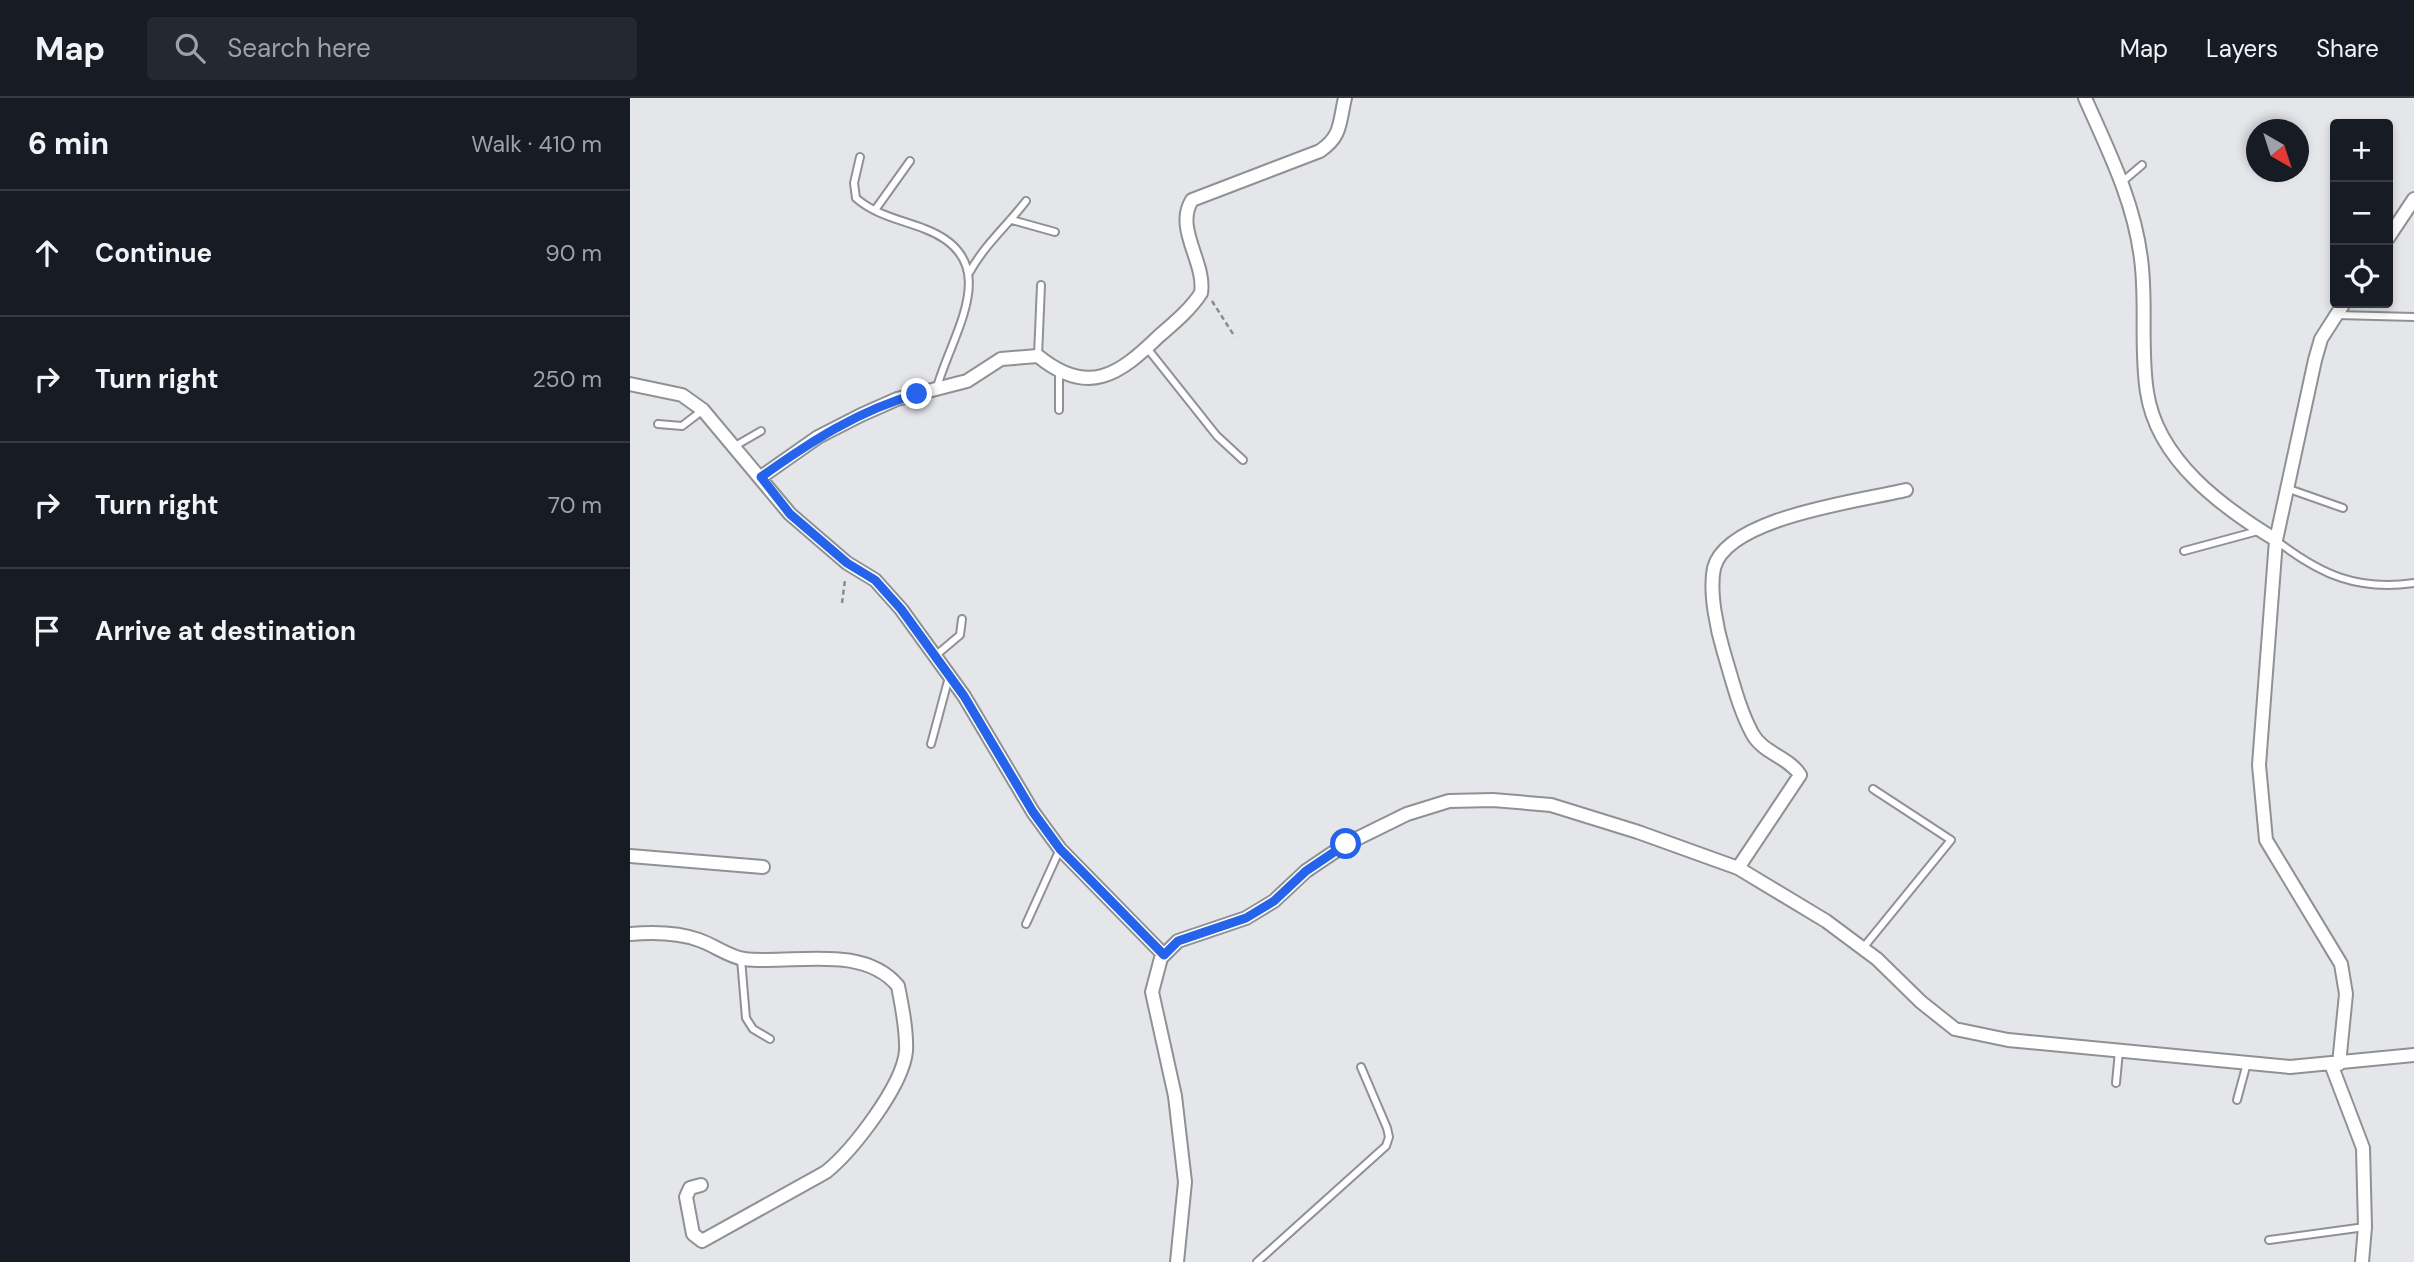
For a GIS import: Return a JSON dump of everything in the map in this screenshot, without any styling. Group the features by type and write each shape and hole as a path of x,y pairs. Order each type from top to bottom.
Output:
{"street":[{"path":"761,477 818,437 861,415 897,399 967,381 1001,359 1038,356 1059,373 1098,377 1111,374 1136,360 1200,293 1200,270 1185,219 1192,200 1320,151 1331,144 1338,134 1345,98"},
{"path":"2085,98 2122,182 2134,218 2142,261 2147,394 2161,433 2190,477 2260,531 2276,540"},
{"path":"2393,230 2414,199"},
{"path":"2340,308 2321,339 2315,360 2276,540 2259,765 2264,829 2276,861 2341,964 2346,993 2335,1064 2363,1148 2365,1227 2362,1262"},
{"path":"630,384 682,395 703,410 736,446 790,514 847,563 875,580 901,609 949,675 1033,812 1060,849 1164,955"},
{"path":"1738,868 1800,775 1753,736 1743,712 1715,625 1714,568 1726,549 1750,531 1788,518 1906,490"},
{"path":"1177,1262 1185,1182 1175,1096 1152,992 1157,969 1164,955 1178,941 1246,918 1274,901 1306,871 1346,844 1407,814 1449,801 1493,800 1551,805 1638,832 1738,868 1826,920 1863,948 1920,1002 1955,1029 2008,1040 2119,1051 2155,1051 2290,1066 2414,1055"},
{"path":"630,856 763,867"},
{"path":"630,934 657,932 697,939 741,959 850,960 870,967 898,986 906,1052 870,1126 826,1172 702,1241 693,1234 686,1197 690,1188 701,1185"}],"lane":[{"path":"860,157 854,183 856,198 875,210 937,234 956,249 969,273 971,283 968,303 937,388"},
{"path":"875,210 910,161"},
{"path":"2122,182 2142,166"},
{"path":"969,273 988,241 1012,220 1026,201"},
{"path":"1012,220 1055,232"},
{"path":"1038,356 1041,285"},
{"path":"2335,315 2414,317"},
{"path":"1147,348 1217,436 1243,460"},
{"path":"1059,373 1059,410"},
{"path":"657,424 682,426 703,410"},
{"path":"736,446 761,431"},
{"path":"2289,489 2343,508"},
{"path":"2184,551 2260,531"},
{"path":"2276,540 2304,562 2356,583 2386,587 2414,583"},
{"path":"935,656 960,635 962,619"},
{"path":"931,744 949,675"},
{"path":"1863,948 1951,840 1873,789"},
{"path":"1026,924 1060,849"},
{"path":"741,959 746,1018 753,1029 770,1039"},
{"path":"2116,1083 2119,1051"},
{"path":"2237,1100 2247,1063"},
{"path":"1256,1262 1386,1146 1390,1137 1361,1067"},
{"path":"2269,1240 2365,1227"}],"path":[{"path":"1200,293 1213,302 1235,337"},
{"path":"842,603 847,563"}],"route":[{"path":"917,394 897,399 818,437 761,477 790,514 847,563 875,580 901,609 964,696 1033,812 1060,849 1164,955 1178,941 1246,918 1274,901 1306,871 1346,844"}]}
